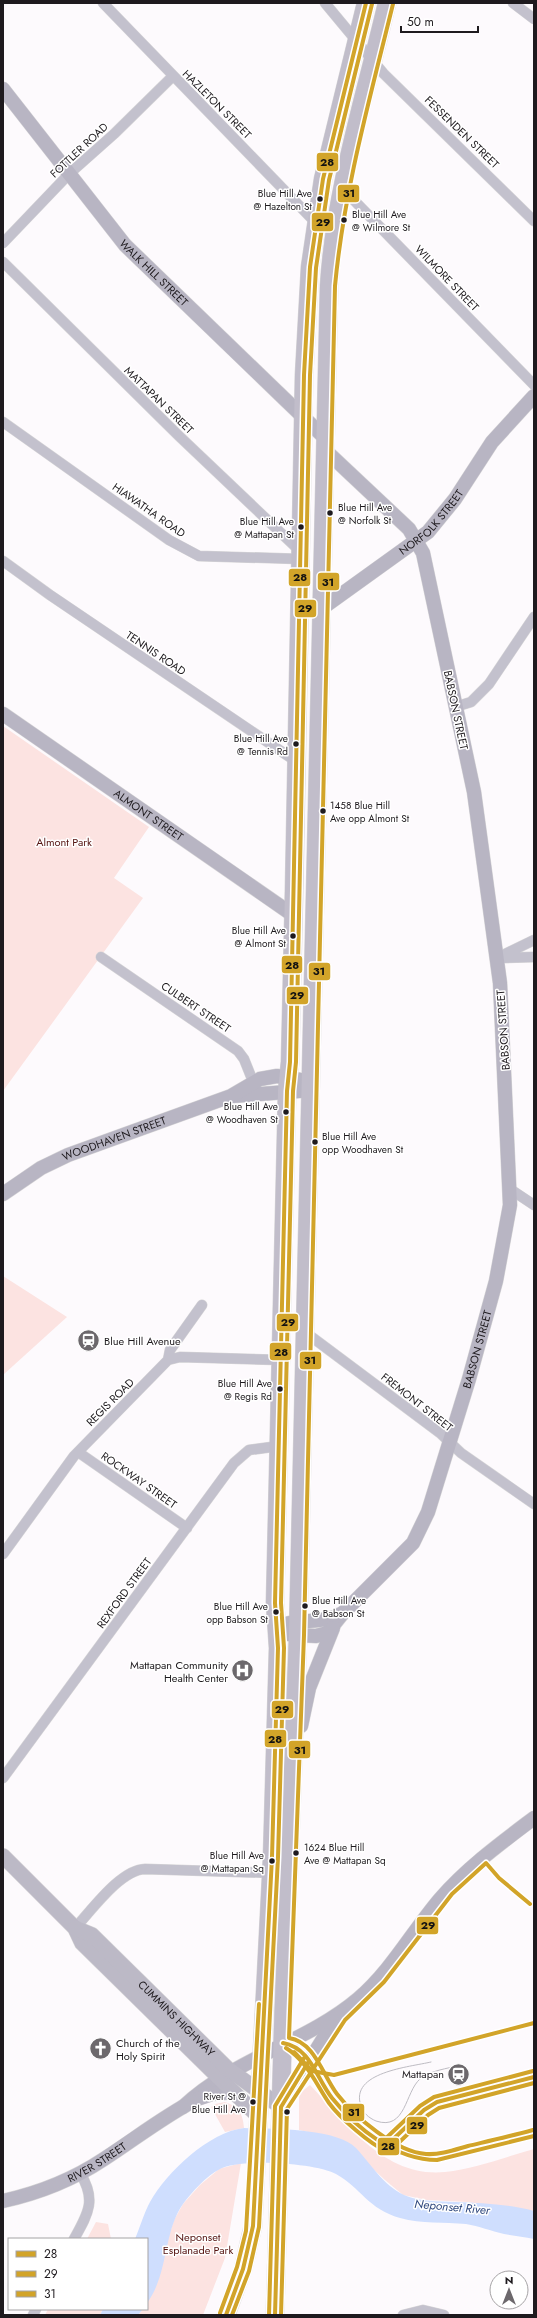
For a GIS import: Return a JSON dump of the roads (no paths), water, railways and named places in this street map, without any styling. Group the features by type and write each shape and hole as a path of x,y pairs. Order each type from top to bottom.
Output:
{"highway":[{"path":"226,2315 242,2273 250,2244 256,2171 271,1873 277,1691 277,1628 275,1603 286,1120 297,762 303,417 309,273 315,222 323,179 366,3"},
{"path":"275,2315 283,2043 294,1761 311,1158 321,609 330,272 342,188 387,3"},
{"path":"277,1691 296,1692"}],"main road":[{"name":"WALK HILL STREET","path":"3,89 125,245 303,417 325,444"},
{"name":"NORFOLK STREET","path":"321,609 417,541 440,519 492,442 534,396"},
{"name":"BABSON STREET","path":"298,1628 322,1635 332,1628 343,1613 413,1543 428,1512 450,1442 496,1282 507,1230 510,1189 504,1039 497,958 474,792 433,596 422,553 417,541 409,529 325,444"},
{"path":"299,609 321,609"},
{"name":"ALMONT STREET","path":"3,714 293,915"},
{"name":"WOODHAVEN STREET","path":"3,1194 41,1168 68,1155 256,1088 271,1076 288,1084 312,1086"},
{"name":"BABSON STREET","path":"277,1628 298,1628 328,1620 343,1613"},
{"path":"294,1761 307,1693 332,1628"},
{"name":"RIVER STREET","path":"281,2113 325,2036 350,2005 380,1978 448,1890 472,1866 534,1818"},
{"name":"CUMMINS HIGHWAY","path":"3,1856 75,1928 92,1936 225,2075 233,2092 258,2116"},
{"name":"RIVER STREET","path":"183,2107 201,2090 225,2075 350,2005"},
{"name":"CUMMINS HIGHWAY","path":"225,2075 260,2092 281,2113"},
{"name":"RIVER STREET","path":"3,2201 46,2189 80,2173 103,2160 183,2107 202,2097 233,2092"}],"street":[{"name":"HAZLETON STREET","path":"103,3 315,222"},
{"name":"FESSENDEN STREET","path":"325,3 384,74 534,221"},
{"path":"513,3 534,18"},
{"name":"FOTTLER ROAD","path":"3,243 69,174 114,134 172,76"},
{"name":"WILMORE STREET","path":"342,188 534,385"},
{"name":"MATTAPAN STREET","path":"3,262 301,556"},
{"name":"HIAWATHA ROAD","path":"3,422 169,540 199,556 301,556"},
{"name":"TENNIS ROAD","path":"3,561 297,762"},
{"path":"455,707 471,702 489,684 534,617"},
{"path":"497,958 534,940"},
{"name":"CULBERT STREET","path":"102,957 238,1051 256,1088"},
{"path":"497,958 534,957"},
{"path":"510,1189 534,1204"},
{"path":"202,1305 170,1350 168,1360 180,1357 281,1360"},
{"name":"FREMONT STREET","path":"305,1332 450,1442 461,1454 534,1504"},
{"name":"REGIS ROAD","path":"3,1554 78,1452 168,1360"},
{"name":"REXFORD STREET","path":"3,1778 238,1457 256,1448 279,1446"},
{"name":"ROCKWAY STREET","path":"78,1452 187,1528"},
{"path":"75,1928 121,1879 134,1870 152,1869 290,1873"},
{"path":"75,2238 88,2214 90,2205 88,2186 80,2173"},
{"path":"403,2315 423,2310 444,2315"}],"water":[{"name":"Neponset River","path":"244,2128 286,2129 319,2133 347,2141 356,2148 390,2186 404,2195 429,2201 485,2203 505,2205 534,2211 534,2239 504,2234 466,2224 425,2222 400,2218 389,2214 372,2204 345,2180 326,2170 278,2163 230,2166 220,2169 205,2180 195,2189 183,2204 172,2227 159,2279 148,2301 148,2238 135,2238 150,2202 157,2190 167,2178 190,2155 203,2145 231,2131"},
{"path":"102,2310 142,2310 138,2315 100,2315"}],"tram line":[{"path":"431,2062 396,2069 372,2078 364,2085 360,2095 362,2109 369,2117 376,2121 386,2123 393,2120 399,2116 404,2109 411,2092 420,2079 434,2072 460,2065"}],"place":[{"name":"Blue Hill Ave @ Hazelton St","path":"320,199"},
{"name":"Blue Hill Ave @ Wilmore St","path":"344,220"},
{"name":"Blue Hill Ave @ Norfolk St","path":"330,513"},
{"name":"Blue Hill Ave @ Mattapan St","path":"301,527"},
{"name":"Blue Hill Ave @ Tennis Rd","path":"296,744"},
{"name":"1458 Blue Hill Ave opp Almont St","path":"323,811"},
{"name":"Blue Hill Ave @ Almont St","path":"293,936"},
{"name":"Blue Hill Ave @ Woodhaven St","path":"286,1112"},
{"name":"Blue Hill Ave opp Woodhaven St","path":"315,1142"},
{"name":"Blue Hill Avenue","path":"89,1341"},
{"name":"Blue Hill Ave @ Regis Rd","path":"280,1389"},
{"name":"Blue Hill Ave @ Babson St","path":"305,1606"},
{"name":"Blue Hill Ave opp Babson St","path":"276,1612"},
{"name":"Mattapan Community Health Center","path":"243,1671"},
{"name":"1624 Blue Hill Ave @ Mattapan Sq","path":"296,1853"},
{"name":"Blue Hill Ave @ Mattapan Sq","path":"272,1861"},
{"name":"Church of the Holy Spirit","path":"100,2049"},
{"name":"Mattapan","path":"459,2074"},
{"name":"River St @ Blue Hill Ave","path":"253,2102"}],"park label":[{"name":"Almont Park","path":"64,842"},
{"name":"Neponset Esplanade Park","path":"198,2243"}]}
